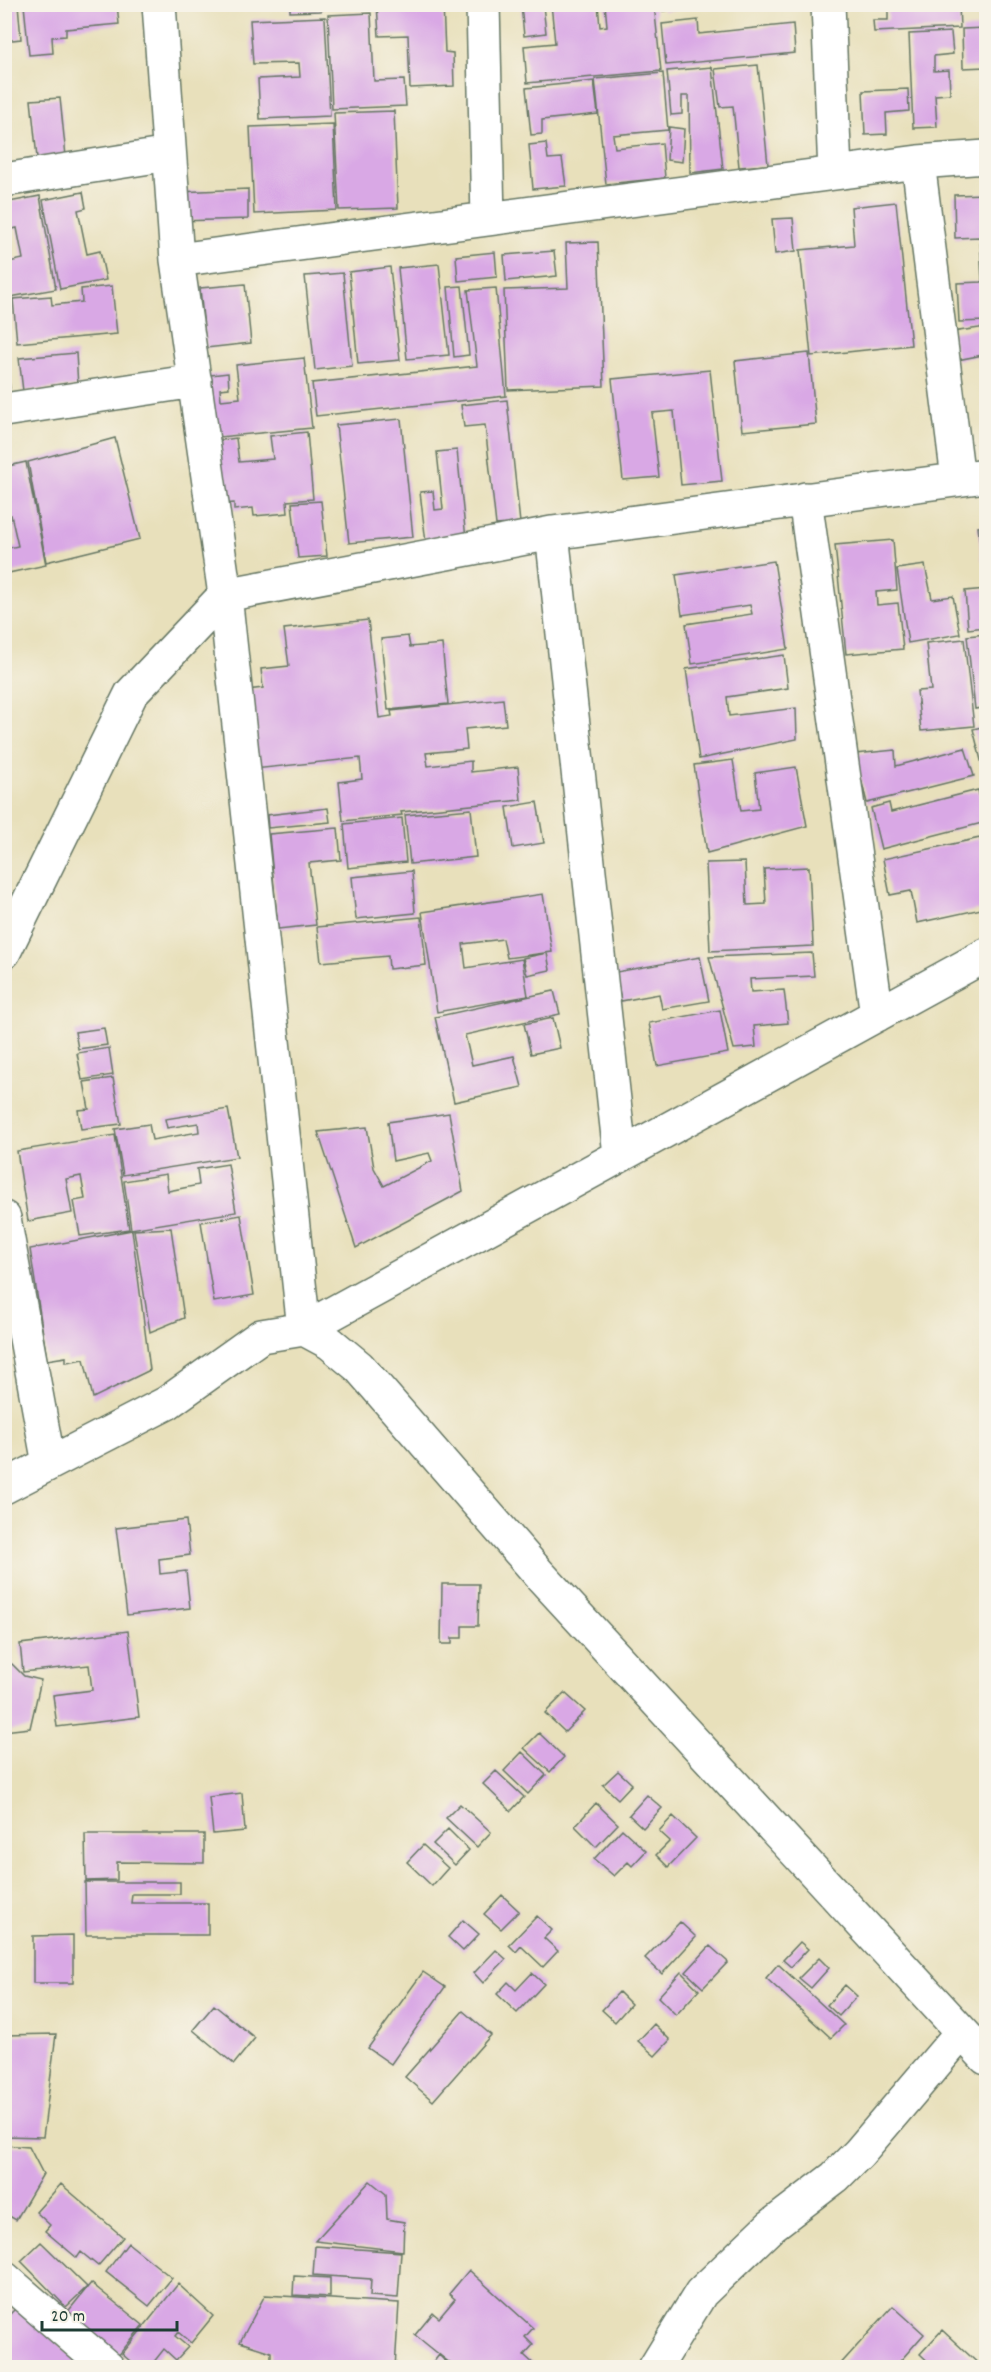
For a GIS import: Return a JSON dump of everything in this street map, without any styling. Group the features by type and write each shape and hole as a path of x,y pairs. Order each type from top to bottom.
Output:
{"street":[{"path":"159,4 177,260 225,595 304,1329"},
{"path":"483,4 488,219"},
{"path":"828,4 836,173"},
{"path":"4,180 169,154"},
{"path":"177,260 918,162 987,157"},
{"path":"4,952 131,694 225,595 552,532 972,478 918,162"},
{"path":"4,410 195,381"},
{"path":"805,499 877,1015"},
{"path":"552,532 620,1155"},
{"path":"4,1488 166,1403 261,1336 304,1329 987,955"},
{"path":"4,1218 49,1464"},
{"path":"304,1329 330,1343 359,1367 540,1575 961,2033 987,2058"},
{"path":"655,2367 701,2293 771,2226 835,2177 859,2153 961,2033"},
{"path":"4,2278 108,2367"}],"building":[{"path":"4,4 18,4 21,39 4,41"},
{"path":"117,4 119,24 66,29 66,36 52,37 53,53 29,55 24,5"},
{"path":"290,4 320,4 321,11 290,12"},
{"path":"377,4 443,4 445,52 453,53 454,86 410,88 408,35 379,36"},
{"path":"551,4 598,4 600,27 607,26 605,4 654,4 661,71 527,83 524,46 555,43"},
{"path":"663,4 693,4 693,7 663,11"},
{"path":"888,4 959,4 960,28 874,32 873,20 888,20"},
{"path":"521,5 543,5 546,33 524,36"},
{"path":"371,13 374,81 404,80 406,106 332,109 328,15"},
{"path":"325,17 330,116 260,119 258,79 300,77 299,63 253,64 250,20"},
{"path":"698,20 699,34 793,24 795,53 666,65 662,24"},
{"path":"986,28 986,67 963,68 962,29"},
{"path":"951,32 953,54 934,56 934,71 949,70 950,94 935,95 937,127 913,128 909,34"},
{"path":"758,65 768,165 739,167 733,106 720,107 715,69"},
{"path":"712,67 723,169 690,173 689,96 682,96 682,114 671,115 667,71"},
{"path":"663,73 668,130 613,135 615,148 662,143 665,178 606,184 595,79"},
{"path":"594,81 598,114 542,120 542,134 531,135 526,88"},
{"path":"908,89 909,111 886,113 887,134 865,135 863,91"},
{"path":"60,98 66,156 37,158 31,100"},
{"path":"394,111 398,208 339,210 334,113"},
{"path":"333,124 337,210 254,214 250,127"},
{"path":"669,127 684,129 682,162 667,160"},
{"path":"546,143 548,159 562,158 566,186 533,189 529,145"},
{"path":"248,189 248,219 179,221 178,192"},
{"path":"83,192 86,208 78,210 87,254 100,251 106,280 60,289 43,200"},
{"path":"986,194 986,321 959,322 957,283 982,282 980,237 955,238 954,195"},
{"path":"40,196 56,289 4,298 4,263 23,259 17,228 4,231 4,203"},
{"path":"896,202 911,345 811,356 800,250 854,245 851,207"},
{"path":"793,218 796,251 775,254 772,219"},
{"path":"598,242 604,386 508,390 504,290 568,288 566,243"},
{"path":"554,251 557,276 506,281 504,255"},
{"path":"495,252 497,277 458,281 456,256"},
{"path":"439,264 449,355 407,359 398,268"},
{"path":"390,267 400,360 358,364 349,272"},
{"path":"343,273 352,366 315,370 305,276"},
{"path":"245,284 251,343 206,348 200,288"},
{"path":"112,286 117,334 17,343 13,299 51,296 52,305 82,302 81,289"},
{"path":"462,286 469,355 454,357 448,287"},
{"path":"496,288 506,396 316,416 312,383 477,366 468,290"},
{"path":"986,327 986,369 983,355 957,360 952,332"},
{"path":"4,345 10,388 4,388"},
{"path":"76,353 78,386 23,391 19,358"},
{"path":"809,353 816,424 742,431 735,361"},
{"path":"304,358 312,428 209,438 202,376 228,373 229,388 220,389 221,400 240,398 236,365"},
{"path":"710,370 722,481 681,485 674,411 652,413 659,477 623,480 612,379"},
{"path":"507,400 520,523 496,525 485,425 464,427 461,405"},
{"path":"401,419 413,537 349,543 336,425"},
{"path":"307,432 313,499 287,501 288,513 254,516 253,508 234,510 234,503 222,504 216,441 236,438 239,462 273,459 270,436"},
{"path":"115,438 140,539 46,562 28,462"},
{"path":"457,450 466,539 426,543 420,492 433,491 435,510 443,509 437,452"},
{"path":"26,462 46,565 4,574 4,549 18,546 11,515 4,517 4,500 8,500 4,467"},
{"path":"321,501 327,556 298,558 292,503"},
{"path":"986,526 986,560 982,560 978,527"},
{"path":"893,540 897,590 876,592 877,605 898,603 903,649 846,654 835,545"},
{"path":"774,561 788,649 692,664 686,624 752,614 750,605 682,615 676,575"},
{"path":"925,565 932,599 953,596 960,634 908,643 897,569"},
{"path":"986,589 986,627 968,629 965,591"},
{"path":"368,620 379,718 392,716 391,711 503,699 506,725 465,729 467,749 426,753 428,766 471,761 471,772 518,767 521,800 401,812 402,815 343,821 339,782 362,779 360,758 254,769 247,690 263,688 261,669 289,666 284,629"},
{"path":"986,634 986,707 975,709 967,636"},
{"path":"408,636 410,647 442,644 448,704 388,710 381,639"},
{"path":"964,639 974,726 921,731 917,691 931,690 926,643"},
{"path":"784,655 788,688 727,697 729,716 796,708 797,739 699,759 686,669"},
{"path":"986,726 986,780 973,729"},
{"path":"965,748 974,776 867,803 855,754 895,750 896,766"},
{"path":"733,760 741,811 759,809 755,773 796,767 807,826 707,853 694,765"},
{"path":"978,790 986,822 881,849 871,808 889,803 891,812"},
{"path":"537,802 544,843 513,848 507,807"},
{"path":"328,808 330,822 268,828 267,815"},
{"path":"471,809 476,857 410,864 405,815"},
{"path":"402,818 406,862 348,868 344,824"},
{"path":"338,828 341,860 309,863 316,925 278,929 269,834"},
{"path":"980,838 986,866 986,908 917,923 911,891 890,895 883,859"},
{"path":"745,862 747,905 766,904 764,869 809,867 813,946 710,951 706,863"},
{"path":"412,871 415,913 356,919 352,877"},
{"path":"543,894 552,952 507,958 503,939 463,944 466,968 522,959 528,996 437,1012 422,912"},
{"path":"421,917 426,965 389,969 388,956 321,962 317,927"},
{"path":"547,953 550,970 527,975 523,958"},
{"path":"812,953 814,976 750,979 751,992 784,990 788,1023 754,1026 756,1047 734,1049 709,957"},
{"path":"700,957 709,1001 662,1009 659,994 621,1001 616,972"},
{"path":"554,991 560,1014 465,1035 472,1065 514,1056 522,1087 454,1102 435,1017"},
{"path":"720,1010 728,1053 657,1066 649,1023"},
{"path":"553,1018 560,1048 531,1054 524,1024"},
{"path":"104,1028 107,1045 78,1049 75,1032"},
{"path":"109,1048 113,1075 82,1080 77,1053"},
{"path":"113,1078 121,1124 81,1129 78,1110 89,1109 84,1082"},
{"path":"228,1109 237,1157 123,1175 115,1129 149,1124 152,1140 199,1132 198,1123 167,1128 165,1119"},
{"path":"449,1113 463,1191 356,1248 318,1132 367,1127 374,1168 384,1186 432,1161 429,1153 393,1161 388,1122"},
{"path":"115,1135 129,1229 80,1236 74,1201 85,1199 81,1176 66,1179 72,1213 28,1221 17,1151"},
{"path":"228,1164 236,1212 131,1229 124,1181 166,1174 168,1191 199,1185 197,1169"},
{"path":"241,1215 254,1295 214,1302 201,1222"},
{"path":"171,1228 184,1318 150,1332 134,1230"},
{"path":"132,1230 150,1370 93,1398 84,1359 66,1362 66,1357 47,1360 30,1249"},
{"path":"186,1520 190,1555 159,1559 160,1574 186,1571 190,1608 127,1615 116,1528"},
{"path":"442,1584 479,1584 478,1626 462,1626 462,1638 452,1638 452,1644 441,1644"},
{"path":"128,1631 139,1717 57,1727 53,1695 92,1690 89,1665 23,1672 20,1644"},
{"path":"12,1664 24,1676 41,1680 30,1728 4,1731 4,1665"},
{"path":"565,1693 585,1711 565,1732 545,1713"},
{"path":"539,1733 564,1757 550,1772 524,1748"},
{"path":"522,1752 546,1775 528,1794 504,1771"},
{"path":"496,1771 524,1797 511,1811 483,1784"},
{"path":"618,1771 632,1784 618,1799 603,1785"},
{"path":"242,1793 245,1831 213,1834 209,1797"},
{"path":"647,1795 662,1808 643,1828 629,1815"},
{"path":"596,1803 618,1824 596,1847 575,1826"},
{"path":"460,1804 491,1832 477,1847 446,1818"},
{"path":"673,1816 696,1838 668,1867 656,1855 670,1841 659,1831"},
{"path":"448,1829 469,1850 455,1865 433,1844"},
{"path":"622,1829 646,1851 632,1866 628,1862 614,1876 594,1859"},
{"path":"85,1834 204,1834 204,1863 117,1862 117,1880 86,1881"},
{"path":"423,1845 448,1868 432,1886 407,1862"},
{"path":"85,1882 180,1882 180,1894 132,1894 131,1903 208,1903 208,1935 86,1935"},
{"path":"502,1895 519,1911 501,1929 484,1914"},
{"path":"537,1916 552,1930 544,1938 558,1951 543,1967 521,1946 516,1952 509,1945"},
{"path":"463,1920 479,1934 463,1951 448,1937"},
{"path":"680,1922 696,1937 662,1974 645,1958"},
{"path":"73,1935 73,1983 33,1983 33,1936"},
{"path":"800,1942 808,1949 791,1967 783,1960"},
{"path":"710,1946 728,1962 703,1988 686,1972"},
{"path":"496,1950 506,1959 483,1983 474,1973"},
{"path":"819,1958 829,1968 811,1988 799,1978"},
{"path":"778,1964 844,2025 831,2038 766,1978"},
{"path":"423,1972 445,1987 391,2064 368,2048"},
{"path":"681,1972 699,1990 676,2015 658,1997"},
{"path":"532,1973 544,1984 517,2013 497,1994 508,1982 516,1990"},
{"path":"845,1985 857,1996 839,2016 827,2005"},
{"path":"619,1992 631,2004 615,2022 602,2010"},
{"path":"214,2005 255,2038 234,2064 193,2030"},
{"path":"463,2011 491,2035 433,2101 405,2077"},
{"path":"654,2024 670,2040 655,2056 638,2041"},
{"path":"56,2034 43,2137 4,2136 4,2035"},
{"path":"4,2145 29,2147 43,2174 16,2220 4,2213"},
{"path":"370,2181 386,2194 387,2219 404,2222 403,2251 315,2241"},
{"path":"61,2184 123,2237 98,2266 81,2252 77,2258 45,2231 50,2225 36,2212"},
{"path":"41,2242 87,2287 66,2307 21,2261"},
{"path":"128,2243 172,2278 149,2306 106,2272"},
{"path":"315,2246 401,2252 398,2298 370,2296 371,2279 313,2275"},
{"path":"469,2270 533,2328 525,2337 533,2345 524,2355 538,2368 456,2368 415,2335 433,2313 439,2318 455,2299 449,2294"},
{"path":"294,2276 330,2278 330,2297 293,2295"},
{"path":"91,2283 143,2325 118,2356 66,2314"},
{"path":"178,2284 213,2316 191,2343 178,2332 175,2336 188,2347 176,2360 164,2349 149,2368 138,2368 122,2354"},
{"path":"265,2295 399,2303 395,2368 282,2368 271,2365 271,2352 240,2342"},
{"path":"893,2306 924,2334 894,2368 837,2368"},
{"path":"17,2307 76,2359 69,2368 4,2368 4,2320"},
{"path":"942,2330 983,2368 935,2368 920,2354"},
{"path":"439,2355 452,2368 429,2368"}]}
